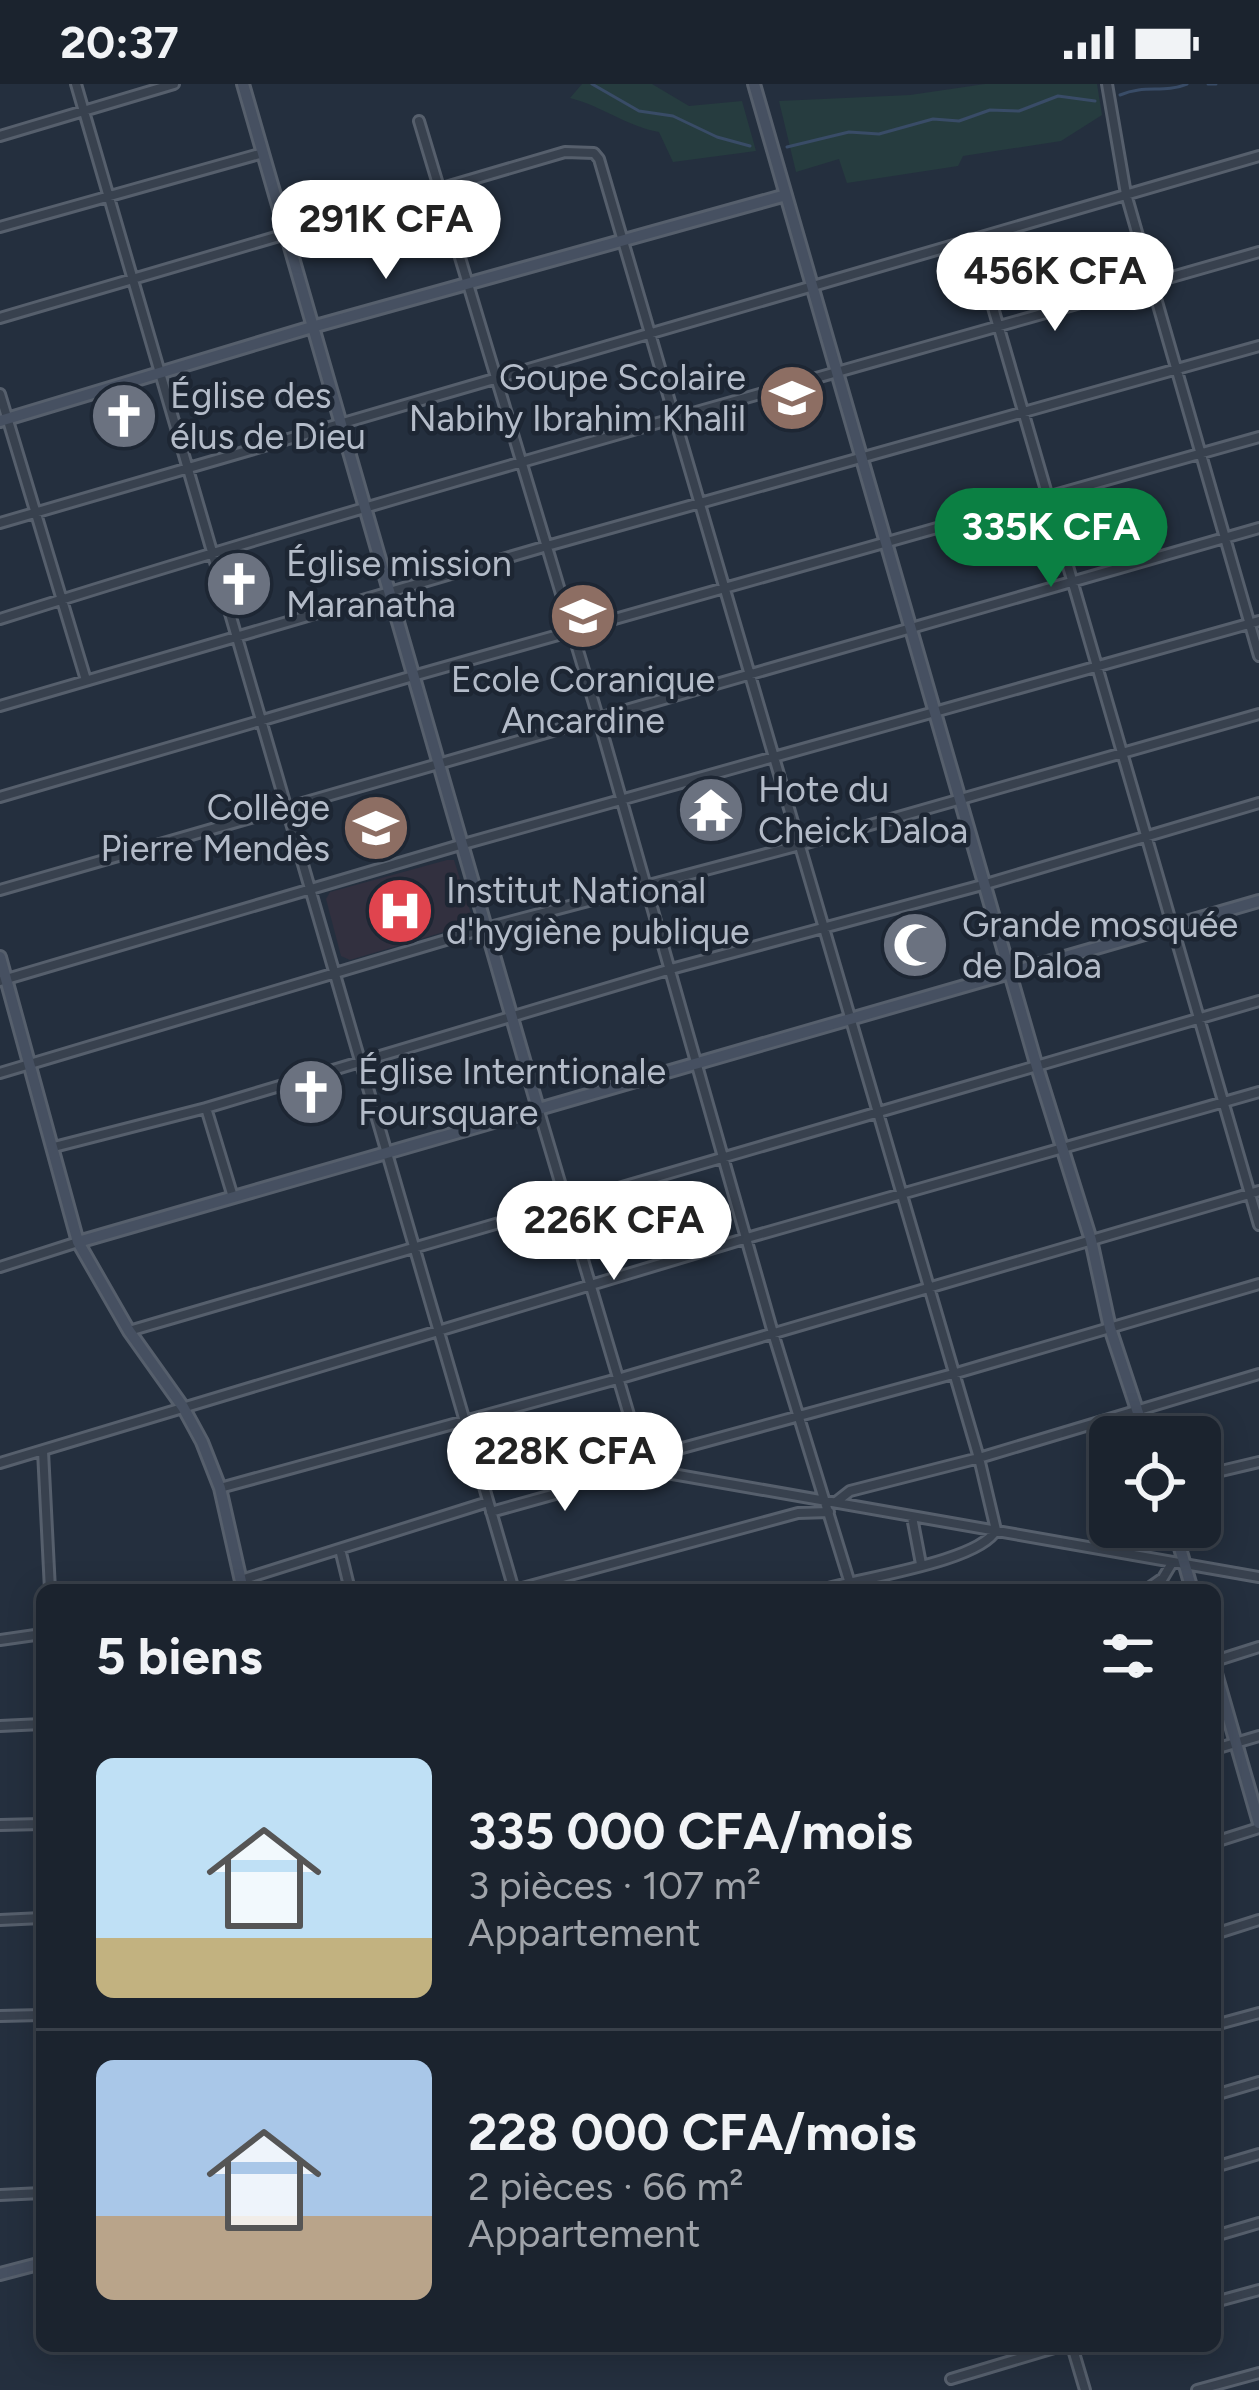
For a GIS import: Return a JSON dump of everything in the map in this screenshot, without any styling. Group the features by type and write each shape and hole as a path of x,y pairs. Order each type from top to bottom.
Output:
{"street":[{"path":"76,84 512,1584"},
{"path":"0,136 174,84"},
{"path":"243,84 643,1464"},
{"path":"754,84 1139,1416"},
{"path":"1107,84 1126,194 1225,538 1254,622 1259,656"},
{"path":"418,121 598,717 772,1333 830,1506 850,1584"},
{"path":"0,318 565,152 594,153 776,759 979,1458 996,1531 981,1546 857,1584"},
{"path":"0,227 262,153"},
{"path":"0,524 1259,156"},
{"path":"3,420 312,327 786,195"},
{"path":"974,242 1223,1103 1255,1192 1259,1225"},
{"path":"0,619 675,416 840,374 1259,252"},
{"path":"0,706 238,634 1259,346"},
{"path":"0,394 3,420 86,680"},
{"path":"0,797 1259,436"},
{"path":"0,890 1259,528"},
{"path":"3,980 460,845 1254,622"},
{"path":"0,1073 486,928 800,845 1259,714"},
{"path":"54,1148 1259,803"},
{"path":"0,1267 1259,901"},
{"path":"0,957 79,1242 129,1330 183,1407 220,1488 242,1584"},
{"path":"129,1330 1259,1001"},
{"path":"0,1463 747,1238 1259,1092"},
{"path":"206,1108 233,1197"},
{"path":"220,1488 621,1378 1255,1192"},
{"path":"643,1464 1259,1284"},
{"path":"536,1584 830,1506 850,1491 979,1458 1259,1374"},
{"path":"475,1446 643,1464 830,1506 1259,1577"},
{"path":"43,1451 50,1584"},
{"path":"245,1584 340,1549 559,1493 563,1486 557,1457"},
{"path":"1221,1471 1259,1462"},
{"path":"912,1517 921,1564"},
{"path":"1177,1548 1189,1584"},
{"path":"340,1549 349,1584"},
{"path":"1154,1584 1179,1563"},
{"path":"0,1640 36,1635"},
{"path":"1221,1659 1259,1648"},
{"path":"1221,1691 1259,1826 1221,1840"},
{"path":"0,1726 36,1724"},
{"path":"1221,1747 1259,1736"},
{"path":"0,1825 36,1825"},
{"path":"0,1920 36,1918"},
{"path":"1221,1932 1259,1920"},
{"path":"1221,2023 1259,2013"},
{"path":"0,2015 36,2015"},
{"path":"1221,2094 1259,2082"},
{"path":"1221,2165 1259,2154"},
{"path":"0,2195 36,2193"},
{"path":"1221,2234 1259,2223"},
{"path":"0,2274 36,2265"},
{"path":"1221,2300 1259,2290"},
{"path":"951,2378 1040,2352"},
{"path":"1074,2352 1085,2390"},
{"path":"1197,2390 1259,2374"}],"shaded area":[{"name":"Institut National d'hygiène publique","path":"454,860 474,923 350,960 341,956 326,899 330,892"}],"green space":[{"path":"582,84 652,84 689,106 742,101 756,151 673,162 659,132 570,98"},
{"path":"985,84 1097,84 1102,115 1061,141 963,156 958,166 847,183 839,159 796,172 779,101 910,95"}],"waterway":[{"path":"592,84 639,111 673,116 750,146"},
{"path":"1120,95 1187,84"},
{"path":"1208,84 1216,84"},
{"path":"787,147 849,132 879,134 933,119 959,121 990,110 1019,111 1058,96 1095,101"},
{"path":"1221,2098 1259,2086"}],"place":[{"name":"Goupe Scolaire Nabihy Ibrahim Khalil","path":"792,398"},
{"name":"Église des élus de Dieu","path":"124,416"},
{"name":"Église mission Maranatha","path":"239,584"},
{"name":"Ecole Coranique Ancardine","path":"583,616"},
{"name":"Hote du Cheick Daloa","path":"711,810"},
{"name":"Collège Pierre Mendès","path":"376,828"},
{"name":"Institut National d'hygiène publique","path":"400,911"},
{"name":"Grande mosquée de Daloa","path":"915,945"},
{"name":"Église Interntionale Foursquare","path":"311,1092"}]}
